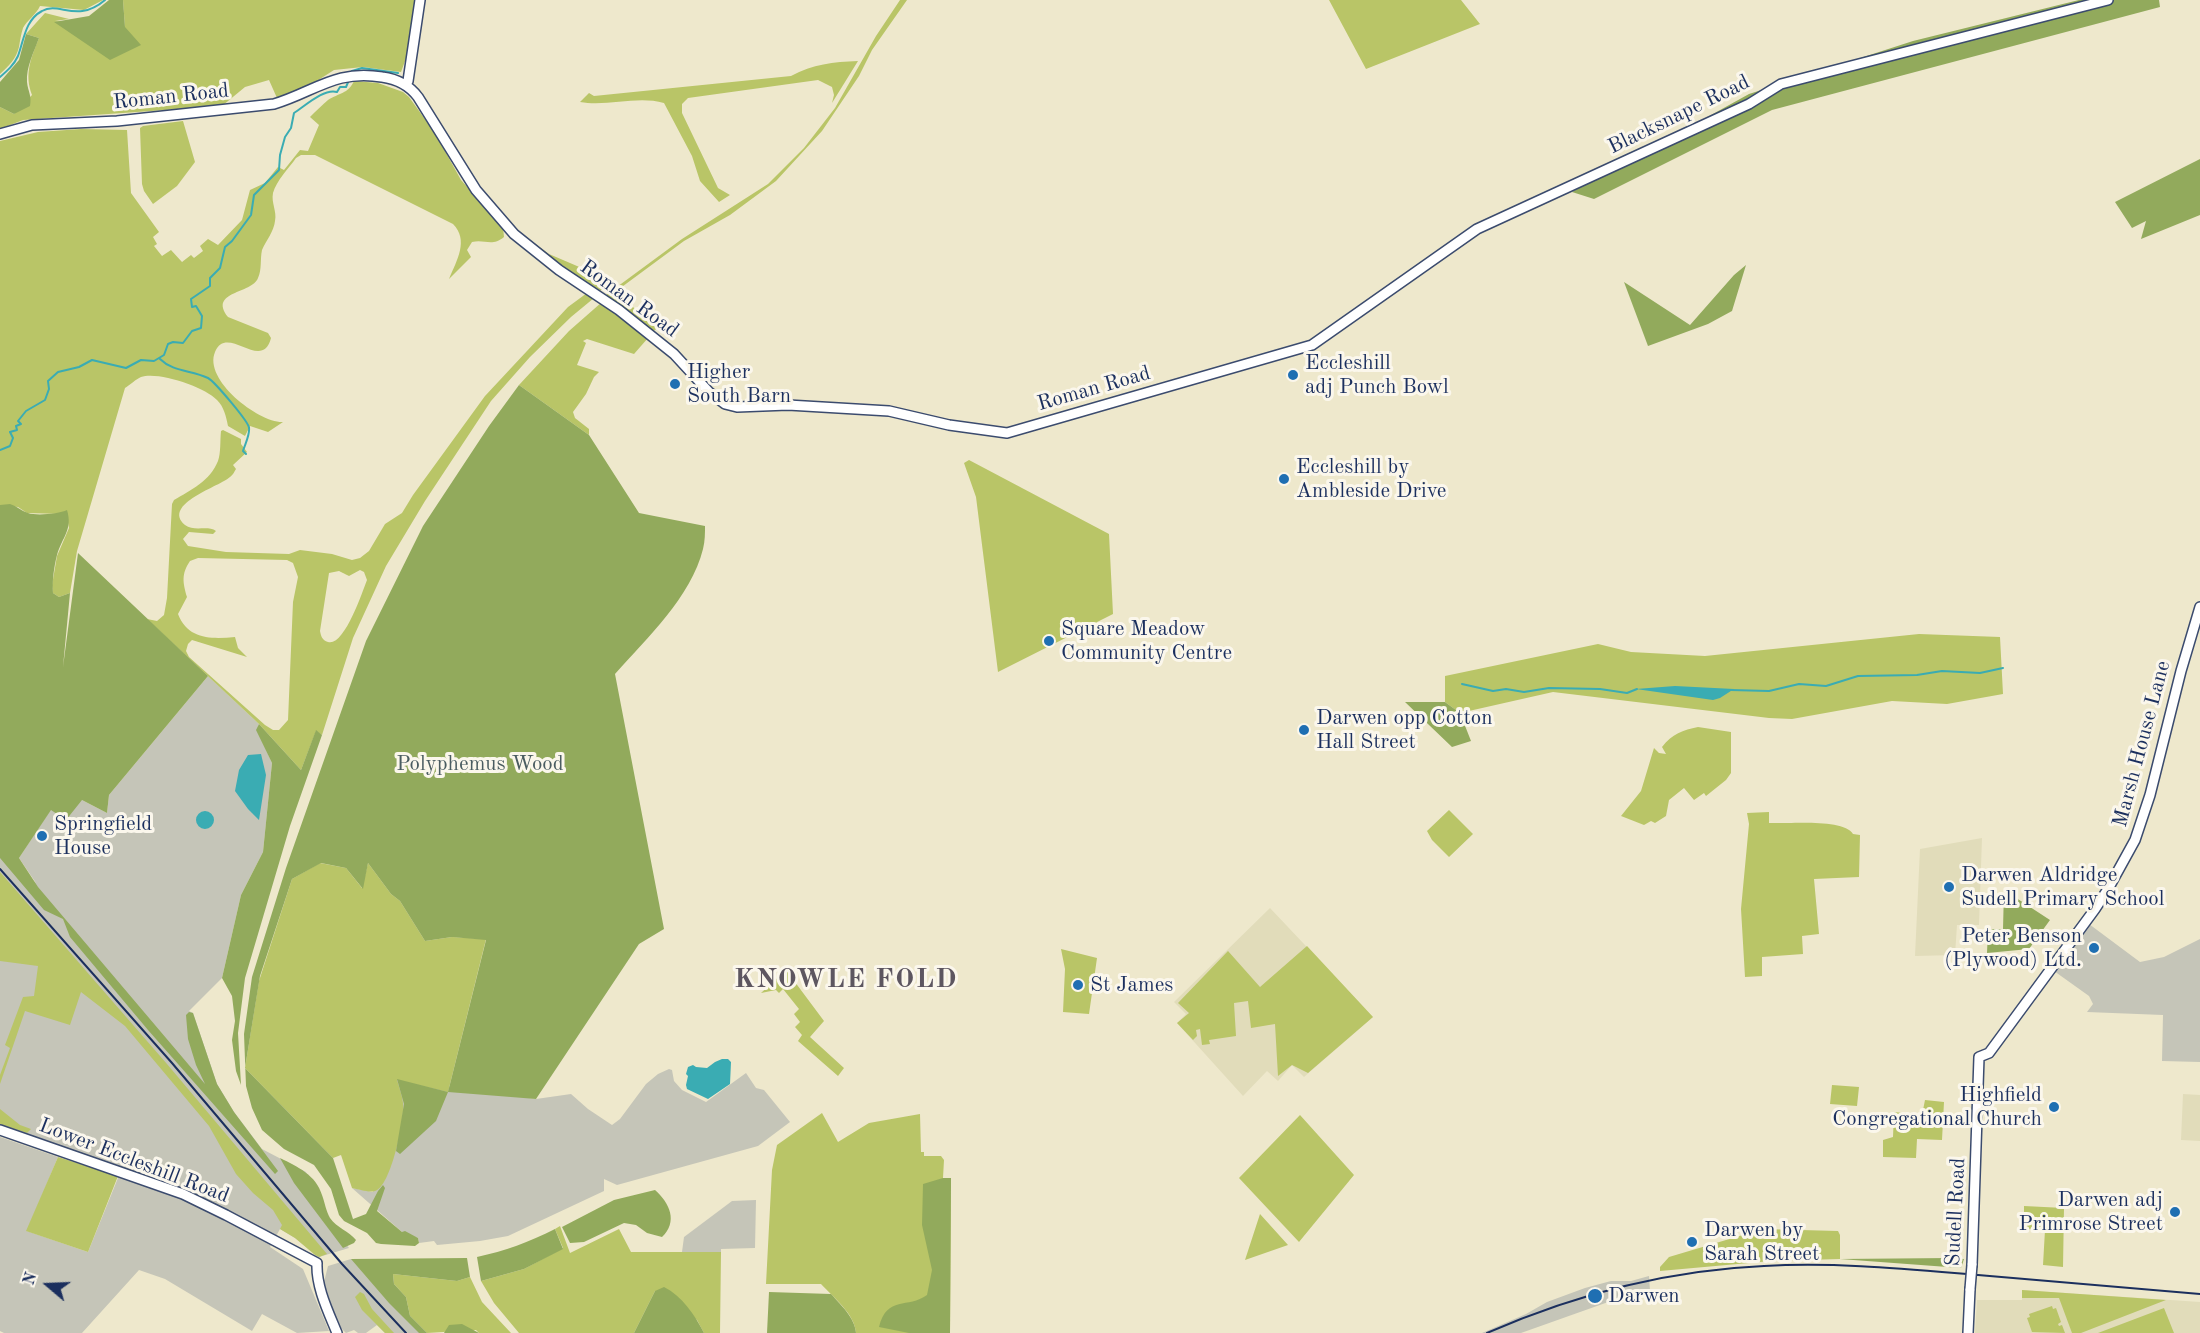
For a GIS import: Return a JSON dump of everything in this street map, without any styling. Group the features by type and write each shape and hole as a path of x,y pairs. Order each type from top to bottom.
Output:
{"street":[{"path":"406,85 420,0"},
{"name":"Blacksnape Road","path":"1301,348 1312,345 1477,229 1749,104 1781,84 2108,0"},
{"name":"Roman Road","path":"0,134 32,125 117,121 274,104 337,78 353,74 385,77 413,90 476,190 514,234 559,270 619,310 674,354 719,401 730,406 788,405 889,411 949,425 1007,433 1301,348"},
{"name":"Marsh House Lane","path":"1979,1057 1989,1053 2095,909 2135,840 2150,795 2181,670 2200,607"},
{"name":"Sudell Road","path":"1968,1333 1979,1057"},
{"name":"Lower Eccleshill Road","path":"0,1130 183,1194 317,1263 322,1294 337,1333"}],"shaded area":[{"path":"208,676 259,724 257,730 272,763 263,852 241,895 222,978 189,1011 193,1013 217,1084 234,1112 262,1149 306,1172 326,1218 349,1248 319,1257 280,1229 270,1247 303,1269 329,1331 297,1333 262,1314 252,1331 165,1279 139,1270 82,1333 4,1333 0,1331 0,1137 58,1157 27,1231 88,1252 120,1173 0,1132 0,858 4,855 36,883 19,858 51,809 82,800 107,813 109,795"},
{"name":"Darwen Aldridge Sudell Primary School","path":"1982,838 1979,925 1957,925 1955,955 1915,956 1920,849"},
{"path":"1270,908 1373,1017 1304,1077 1292,1065 1278,1081 1267,1071 1243,1096 1177,1023 1186,1014 1174,1002"},
{"path":"2089,924 2140,962 2164,957 2200,939 2200,1062 2162,1061 2163,1015 2087,1012 2093,1004 2089,996 2054,971"},
{"path":"672,1070 674,1081 682,1090 706,1102 746,1073 756,1088 764,1090 790,1122 758,1146 617,1185 604,1179 604,1191 508,1236 480,1241 437,1245 434,1241 419,1243 418,1238 402,1232 352,1188 373,1192 397,1079 536,1099 571,1094 612,1125 620,1119 646,1084 658,1074"},
{"path":"2183,1094 2200,1095 2200,1141 2181,1140"},
{"path":"756,1200 755,1248 721,1249 721,1252 682,1252 684,1237 732,1201"},
{"path":"351,1259 355,1260 427,1333 385,1333 377,1325 366,1333 358,1333 354,1330 346,1333 341,1328 332,1308 324,1282 328,1266"},
{"path":"1649,1276 1650,1291 1611,1301 1521,1333 1482,1333 1547,1302 1585,1288 1611,1281 1631,1281"},
{"path":"2022,1290 2200,1302 2200,1333 1975,1333 1977,1300 2022,1300"}],"green space":[{"path":"0,0 103,0 84,10 40,6 23,28 14,59 0,74"},
{"path":"109,0 123,0 125,27 141,45 110,60 54,22 89,16"},
{"path":"123,0 415,0 408,53 401,72 363,67 334,70 309,86 277,98 269,80 245,87 222,106 23,120 0,129 0,107 14,114 32,95 29,73 31,59 39,38 26,34 45,13 69,19 55,21 125,27"},
{"path":"900,0 907,0 872,50 859,76 822,131 776,181 730,215 684,241 615,292 658,328 652,332 606,295 682,239 768,184 804,148 835,108 876,36"},
{"path":"1329,0 1461,0 1480,24 1366,69"},
{"path":"2079,0 2159,0 2160,7 1772,110 1594,199 1572,192 1749,94 1913,41"},
{"path":"26,34 39,38 28,71 30,106 14,114 0,107 0,82 19,60"},
{"path":"858,61 832,103 834,95 832,87 818,80 688,98 682,104 682,113 718,188 730,195 719,202 700,181 692,156 664,103 643,100 580,102 589,93 594,96 791,76 823,64"},
{"path":"354,81 378,83 403,92 409,97 435,133 461,180 503,227 504,237 496,242 472,242 467,250 471,257 449,279 461,243 458,230 453,224 315,155 301,155 296,158 280,179 273,193 275,221 262,250 258,278 248,287 227,297 223,302 223,309 228,317 268,333 271,338 267,347 260,351 228,342 220,345 215,352 213,363 217,375 236,398 261,415 283,422 268,432 250,426 245,436 228,426 223,409 217,400 192,385 169,378 149,376 139,378 125,388 77,551 70,593 59,597 53,593 52,585 57,556 69,528 66,511 60,514 27,513 18,507 0,505 0,141 38,132 81,129 127,130 131,193 159,232 153,237 157,244 154,246 162,256 171,250 182,262 191,255 194,258 203,251 200,246 208,239 218,245 242,220 250,190 265,183 278,167 284,170 300,150 308,151 319,125 310,117 328,100 346,91"},
{"path":"183,121 195,162 177,186 153,204 142,184 140,128"},
{"path":"2200,159 2200,215 2141,239 2146,221 2132,228 2115,202"},
{"path":"522,234 549,254 612,281 600,291 552,261 521,237"},
{"path":"1746,265 1732,311 1708,324 1648,346 1624,282 1690,325 1734,275"},
{"path":"587,293 594,298 530,357 491,401 425,501 386,566 353,638 322,735 316,731 301,770 259,724 147,619 157,621 164,615 174,500 199,484 215,468 219,458 221,431 223,430 241,439 241,444 247,452 233,465 236,469 231,476 195,496 181,510 180,517 185,525 216,531 213,534 189,532 183,539 188,546 226,552 289,554 300,550 332,554 352,560 360,558 369,551 385,524 402,513 485,396 568,307","holes":["198,558 287,560 293,563 298,577 293,602 288,720 279,730 273,730 265,725 189,657 186,651 192,640 247,657 238,648 235,637 202,636 194,633 182,623 178,614 187,597 184,574 190,561","360,570 364,572 367,580 357,607 340,636 328,642 322,638 320,631 329,573 339,571 349,576"]},
{"path":"602,302 648,338 634,354 587,339 583,341 586,343 577,365 599,372 573,412 575,418 589,429 589,435 519,385 569,331"},
{"name":"Polyphemus Wood","path":"519,385 589,435 639,513 705,526 703,549 689,584 654,631 615,674 664,929 639,944 536,1099 448,1092 486,940 452,937 425,941 400,901 391,894 368,863 363,889 346,868 321,863 292,879 260,976 245,1066 244,1034 252,977 286,868 366,641 423,526"},
{"path":"969,460 1109,534 1113,614 998,672 976,497 964,463"},
{"path":"10,504 32,514 67,510 69,523 57,555 53,584 53,593 59,597 70,593 63,667 78,553 208,676 109,795 107,813 82,800 66,820 51,810 19,858 38,887 205,1084 188,1039 186,1015 189,1012 193,1013 217,1084 234,1112 278,1171 275,1174 148,1030 70,937 63,919 44,910 0,858 0,505"},
{"path":"1919,634 2000,637 2003,694 1947,704 1892,701 1792,719 1553,692 1460,713 1445,702 1445,676 1598,644 1631,652 1705,656"},
{"path":"1405,702 1445,702 1460,713 1471,741 1452,747"},
{"path":"259,724 301,770 316,730 322,735 290,826 245,978 238,1033 241,1085 236,1071 232,1040 235,1021 232,996 222,978 241,895 263,852 272,763 256,730"},
{"path":"1698,727 1731,732 1731,773 1726,780 1706,796 1704,793 1694,800 1684,788 1669,800 1666,816 1655,823 1651,821 1644,825 1621,816 1641,791 1654,748 1659,753 1666,754 1662,747 1670,739 1683,731"},
{"path":"1449,810 1473,834 1449,857 1432,840 1427,831"},
{"path":"1769,812 1769,823 1827,824 1848,829 1853,834 1860,835 1859,877 1814,879 1819,934 1802,936 1803,954 1762,957 1762,976 1745,977 1741,909 1749,824 1747,813"},
{"path":"320,863 346,868 362,888 368,863 391,894 400,901 425,941 452,937 486,939 448,1092 397,1080 403,1103 399,1136 386,1178 381,1187 375,1191 352,1188 341,1155 333,1158 245,1068 259,981 292,879"},
{"path":"0,872 167,1064 327,1254 319,1257 315,1255 280,1229 282,1225 273,1210 236,1174 209,1126 125,1026 81,992 70,1025 25,1011 0,1084 0,1075 10,1048 5,1045 23,997 34,996 38,966 0,961"},
{"path":"2004,890 2050,920 2029,949 1987,953 1988,929 2003,929"},
{"path":"1307,946 1373,1017 1308,1073 1292,1065 1278,1076 1275,1024 1251,1028 1248,1001 1234,1003 1236,1036 1209,1040 1210,1044 1202,1045 1200,1029 1196,1030 1197,1036 1193,1040 1177,1023 1189,1013 1178,1003 1228,951 1260,987"},
{"path":"1061,949 1097,958 1089,1014 1063,1012 1065,969"},
{"path":"786,970 824,1021 810,1037 844,1068 838,1076 798,1041 802,1035 795,1027 800,1022 794,1014 799,1009 783,989 779,993 776,990 761,993"},
{"path":"245,1068 333,1158 353,1219 366,1214 383,1185 385,1188 377,1211 402,1232 405,1231 418,1238 419,1243 415,1246 376,1243 367,1233 344,1221 339,1215 331,1189 314,1165 284,1149 262,1130 252,1108 246,1086"},
{"path":"397,1079 448,1092 436,1121 400,1154 396,1151 404,1104"},
{"path":"1832,1085 1859,1087 1857,1106 1830,1104"},
{"path":"1925,1100 1944,1102 1942,1140 1917,1139 1916,1158 1883,1157 1883,1140 1893,1137 1894,1112 1922,1115"},
{"path":"0,1109 20,1125 31,1129 27,1133 0,1124"},
{"path":"822,1113 838,1142 869,1123 920,1114 921,1152 924,1152 924,1156 941,1156 944,1160 943,1178 951,1178 950,1333 856,1333 848,1313 821,1284 766,1284 772,1170 777,1145"},
{"path":"1300,1115 1354,1175 1299,1242 1239,1178"},
{"path":"58,1157 118,1176 88,1252 26,1231"},
{"path":"280,1158 311,1177 319,1188 330,1218 356,1240 354,1243 343,1248 294,1183"},
{"path":"951,1178 950,1333 909,1333 879,1327 887,1310 927,1295 932,1270 922,1225 923,1184"},
{"path":"655,1190 665,1201 671,1219 662,1237 647,1233 636,1225 624,1223 584,1242 570,1243 562,1227 614,1200"},
{"path":"2024,1206 2064,1208 2063,1267 2043,1265 2045,1230 2024,1229"},
{"path":"1260,1214 1288,1245 1245,1260"},
{"path":"560,1226 570,1253 619,1229 631,1252 721,1252 720,1333 704,1333 697,1320 655,1291 634,1333 519,1333 494,1303 481,1281 524,1269 563,1248 555,1229"},
{"path":"555,1229 563,1249 524,1269 481,1281 477,1257 517,1246"},
{"path":"1763,1229 1838,1231 1840,1259 1771,1261 1660,1271 1660,1267 1669,1257"},
{"path":"467,1258 470,1277 457,1281 393,1274 394,1284 406,1297 410,1316 427,1333 419,1333 351,1259"},
{"path":"1840,1259 1964,1259 1961,1268"},
{"path":"393,1274 457,1281 470,1277 482,1302 511,1333 479,1333 476,1330 427,1333 410,1316 406,1297 394,1284"},
{"path":"664,1287 677,1295 704,1333 634,1333 655,1291"},
{"path":"2022,1290 2166,1300 2081,1333 2072,1333 2059,1298 2022,1298"},
{"path":"360,1292 364,1294 372,1309 394,1333 385,1333 362,1310 355,1297"},
{"path":"769,1292 831,1294 850,1317 856,1333 767,1333"},
{"path":"2052,1306 2053,1309 2056,1308 2061,1322 2058,1324 2062,1325 2065,1333 2032,1332 2027,1318 2030,1317 2029,1314"},
{"path":"2164,1308 2174,1333 2098,1333"},
{"path":"462,1324 479,1333 444,1333 449,1325"}],"water":[{"path":"1675,686 1734,689 1713,700 1636,689"},
{"path":"261,754 266,775 259,820 235,791 239,770 248,755"},
{"path":"205,811 213,816 214,820 209,828 205,829 197,824 196,820 201,812"},
{"path":"722,1059 728,1059 731,1062 730,1084 708,1099 687,1089 688,1067 693,1065 707,1068"}],"waterway":[{"path":"0,77 18,56 26,31 36,15 55,8 86,10 105,0"},
{"path":"352,71 362,68 398,73"},
{"path":"0,450 10,446 13,438 10,432 17,430 16,426 21,424 18,421 26,411 45,400 49,389 48,381 58,372 79,367 92,360 126,368 141,360 154,361 164,355 168,344 183,343 192,331 201,328 202,316 196,306 192,307 191,299 210,286 210,278 220,268 225,247 251,215 254,195 279,170 280,155 285,137 291,128 294,113 321,95 332,91 337,92 340,87 346,87 349,80"},
{"path":"160,359 176,369 208,378 224,394 249,428 243,451 246,454"},
{"path":"1731,690 1769,691 1799,684 1826,686 1858,676 1917,675 1942,671 1980,673 2003,668"},
{"path":"1462,684 1493,691 1506,689 1524,692 1549,688 1600,689 1627,693 1637,689"}],"railway":[{"path":"0,869 172,1063 342,1264 406,1333"},
{"path":"1487,1333 1554,1307 1622,1287 1693,1273 1764,1266 1818,1265 1924,1270 2200,1294"}],"place":[{"name":"Eccleshill adj Punch Bowl","path":"1293,375"},
{"name":"Higher South Barn","path":"675,384"},
{"name":"Eccleshill by Ambleside Drive","path":"1284,479"},
{"name":"Square Meadow Community Centre","path":"1049,641"},
{"name":"Darwen opp Cotton Hall Street","path":"1304,730"},
{"name":"Springfield House","path":"42,836"},
{"name":"Darwen Aldridge Sudell Primary School","path":"1949,887"},
{"name":"Peter Benson (Plywood) Ltd.","path":"2094,948"},
{"name":"St James","path":"1078,985"},
{"name":"Highfield Congregational Church","path":"2054,1107"},
{"name":"Darwen adj Primrose Street","path":"2175,1212"},
{"name":"Darwen by Sarah Street","path":"1692,1242"},
{"name":"Darwen","path":"1595,1296"}],"district":[{"name":"KNOWLE FOLD","path":"846,980"}]}
